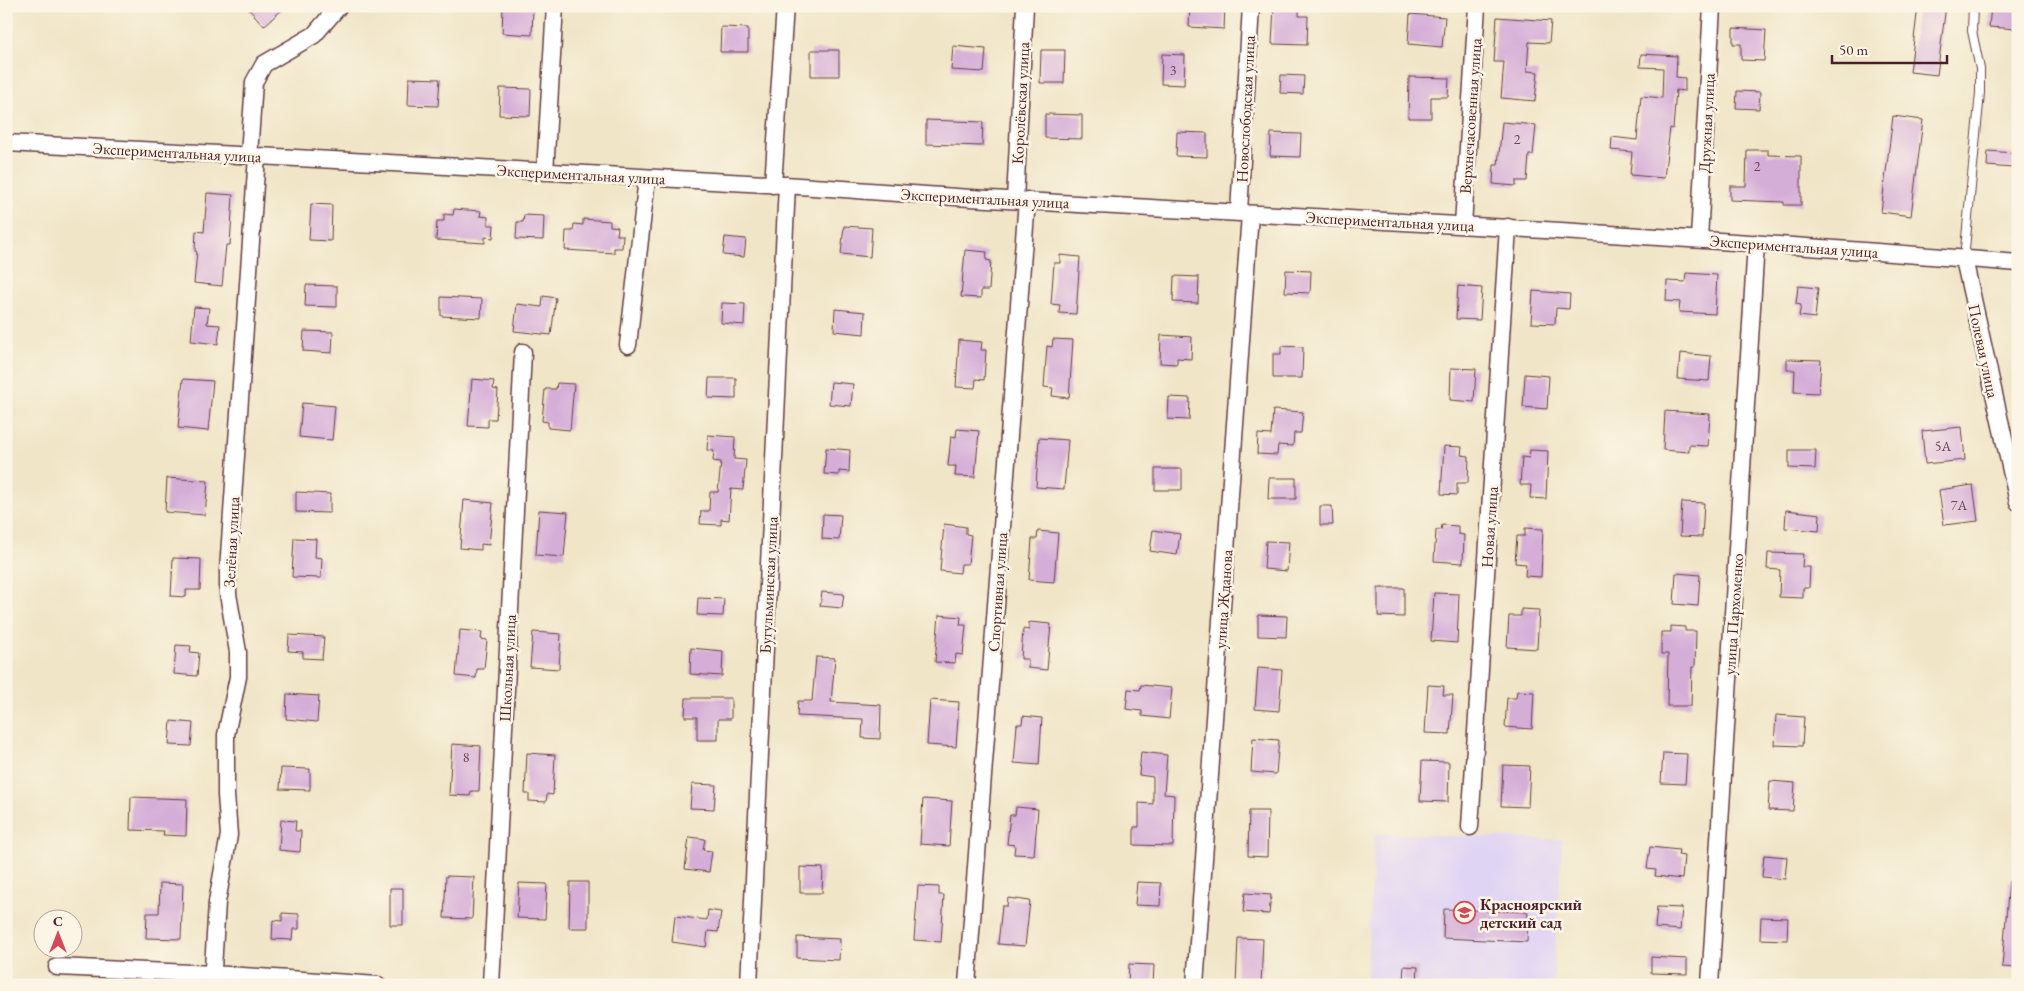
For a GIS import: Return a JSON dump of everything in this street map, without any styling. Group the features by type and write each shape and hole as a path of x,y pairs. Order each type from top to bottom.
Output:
{"street":[{"name":"Зелёная улица","path":"213,979 217,902 229,835 226,795 226,735 238,677 238,652 228,594 228,570 253,155 254,82 264,64 314,35 339,6"},
{"path":"545,172 555,6"},
{"name":"Бугульминская улица","path":"749,985 780,185 785,6"},
{"name":"Королёвская улица","path":"1021,200 1024,6"},
{"name":"Новослободская улица","path":"1245,213 1251,6"},
{"name":"Верхнечасовенная улица","path":"1463,225 1477,6"},
{"name":"Дружная улица","path":"1699,239 1712,6"},
{"name":"Экспериментальная улица","path":"6,143 253,155 1508,227 1756,243 2018,263"},
{"path":"628,345 647,178"},
{"name":"Спортивная улица","path":"967,985 1021,200"},
{"name":"улица Жданова","path":"1195,985 1245,213"},
{"name":"Новая улица","path":"1470,827 1508,227"},
{"name":"улица Пархоменко","path":"1710,985 1756,243"},
{"name":"Полевая улица","path":"1964,258 2018,502"},
{"name":"Школьная улица","path":"491,985 523,352"},
{"path":"57,966 213,979 378,985"}],"lane":[{"path":"1964,258 1980,93 1980,69 1972,31 1972,6"}],"shaded area":[{"name":"Красноярский детский сад","path":"1375,833 1562,840 1553,985 1366,985"}],"building":[{"path":"246,6 286,6 264,26"},
{"path":"503,6 533,7 532,35 502,33"},
{"path":"1190,6 1225,6 1224,29 1189,27"},
{"path":"1274,6 1299,6 1299,16 1308,16 1307,45 1272,44"},
{"path":"1918,6 1946,6 1937,75 1910,72"},
{"path":"1991,6 2018,6 2018,29 1989,27"},
{"path":"1410,14 1445,17 1442,47 1408,44"},
{"path":"1497,17 1551,21 1549,43 1529,42 1527,71 1538,72 1535,101 1501,98 1504,62 1494,62"},
{"path":"721,27 748,28 748,52 720,52"},
{"path":"1733,28 1766,30 1764,61 1741,60 1741,44 1733,44"},
{"path":"953,46 986,49 984,72 951,70"},
{"path":"811,50 839,50 839,76 811,76"},
{"path":"1041,50 1065,50 1064,83 1040,83"},
{"path":"1162,54 1185,55 1184,85 1161,84"},
{"path":"1641,54 1677,56 1676,77 1685,78 1685,91 1676,90 1673,129 1670,128 1664,178 1630,175 1632,152 1611,150 1612,137 1637,140 1641,96 1662,98 1663,68 1640,67"},
{"path":"1281,75 1304,76 1303,94 1280,93"},
{"path":"1409,77 1449,78 1448,97 1431,97 1431,118 1408,118"},
{"path":"409,78 440,79 438,106 408,105"},
{"path":"500,88 531,89 530,116 499,115"},
{"path":"1737,91 1760,92 1759,109 1736,108"},
{"path":"1045,114 1082,115 1082,139 1045,138"},
{"path":"1893,116 1923,120 1911,216 1881,212"},
{"path":"926,120 983,122 982,146 926,144"},
{"path":"1502,122 1536,125 1533,155 1529,155 1527,181 1516,181 1516,186 1493,184 1494,165 1498,165"},
{"path":"1177,132 1207,133 1207,157 1176,156"},
{"path":"1271,133 1301,134 1300,157 1270,156"},
{"path":"1747,150 1768,150 1768,155 1801,156 1801,205 1784,205 1784,202 1730,200 1730,186 1746,186"},
{"path":"1988,151 2014,153 2013,168 1987,166"},
{"path":"207,193 233,195 230,245 226,245 222,286 194,283 197,252 195,251 196,231 204,232"},
{"path":"311,204 332,205 331,241 309,240"},
{"path":"454,209 481,211 480,216 488,217 488,225 494,225 493,238 485,237 485,243 436,240 437,221 444,221 444,214 453,215"},
{"path":"524,215 544,216 543,240 516,239 517,222 523,222"},
{"path":"583,219 610,221 610,226 618,227 617,235 623,235 622,248 614,248 614,253 565,250 566,231 573,231 574,224 583,225"},
{"path":"844,226 872,228 870,257 841,254"},
{"path":"725,237 746,239 744,257 723,255"},
{"path":"965,250 987,252 986,260 991,261 989,290 981,290 981,298 961,297"},
{"path":"1060,255 1080,257 1076,314 1059,313 1060,305 1051,304 1054,263 1060,263"},
{"path":"1286,270 1311,271 1310,293 1285,292"},
{"path":"1686,273 1717,275 1715,314 1679,312 1680,302 1666,301 1667,281 1685,282"},
{"path":"1174,276 1199,277 1198,303 1173,302"},
{"path":"306,285 337,286 337,307 305,306"},
{"path":"1458,286 1482,288 1480,320 1456,319"},
{"path":"1798,286 1818,288 1815,318 1799,316 1801,305 1796,304"},
{"path":"1533,291 1570,294 1569,309 1556,308 1555,324 1531,323"},
{"path":"543,296 556,298 551,335 514,331 517,304 542,307"},
{"path":"441,297 482,299 481,318 441,316"},
{"path":"722,303 745,304 744,325 721,323"},
{"path":"194,307 209,308 207,324 220,325 218,344 191,341"},
{"path":"835,309 865,312 864,334 834,331"},
{"path":"304,331 333,332 332,353 303,351"},
{"path":"1161,335 1192,337 1191,359 1177,358 1177,364 1160,363"},
{"path":"1053,339 1073,340 1069,398 1052,396 1053,388 1044,387 1047,346 1052,347"},
{"path":"959,340 982,342 981,350 986,350 984,380 976,379 975,388 956,387"},
{"path":"1281,346 1303,347 1302,378 1273,378 1273,354 1281,354"},
{"path":"1680,353 1711,356 1709,381 1678,379"},
{"path":"1787,359 1821,360 1819,393 1794,392 1795,370 1787,370"},
{"path":"1451,368 1476,369 1474,402 1450,400"},
{"path":"1525,374 1549,376 1547,409 1523,407"},
{"path":"709,378 736,378 736,399 708,398"},
{"path":"183,379 213,381 208,431 178,428"},
{"path":"472,379 494,381 493,389 498,390 496,419 488,419 488,427 468,426"},
{"path":"831,382 853,384 851,406 829,404"},
{"path":"557,383 574,384 570,430 548,428 548,422 542,421 545,389 556,389"},
{"path":"1169,397 1190,398 1189,420 1168,419"},
{"path":"302,403 335,406 332,440 299,437"},
{"path":"1273,410 1303,412 1301,433 1294,433 1293,446 1278,445 1277,455 1257,454 1258,434 1271,435"},
{"path":"1665,411 1710,414 1708,446 1689,445 1689,452 1663,450"},
{"path":"1962,427 1965,460 1925,464 1922,431"},
{"path":"957,429 979,431 975,477 955,476 956,466 948,466 951,436 956,437"},
{"path":"708,435 735,437 734,459 746,460 743,490 731,489 729,520 721,519 721,525 700,524 701,511 709,511 710,492 718,492 721,462 713,461 714,451 707,450"},
{"path":"1039,438 1068,440 1064,489 1036,487"},
{"path":"1444,446 1462,447 1461,455 1469,456 1468,483 1457,483 1457,495 1441,494"},
{"path":"826,448 850,450 849,472 839,471 839,475 824,474"},
{"path":"1530,450 1548,451 1546,499 1530,498 1531,485 1520,485 1522,457 1529,458"},
{"path":"1789,450 1816,450 1815,469 1789,468"},
{"path":"1155,469 1182,469 1182,490 1155,490"},
{"path":"167,478 208,481 205,515 165,512"},
{"path":"1269,478 1296,478 1296,499 1268,499"},
{"path":"1973,485 1978,521 1944,525 1939,490"},
{"path":"296,492 330,494 330,513 296,512"},
{"path":"464,500 493,503 489,545 481,544 481,550 460,548"},
{"path":"1682,502 1704,503 1702,537 1680,536"},
{"path":"1320,506 1332,506 1333,525 1320,525"},
{"path":"539,510 568,512 564,557 536,555"},
{"path":"1786,510 1820,514 1819,531 1785,528"},
{"path":"823,514 841,515 839,540 822,539"},
{"path":"944,524 966,527 966,534 971,535 968,564 961,564 960,573 940,571"},
{"path":"1442,525 1458,526 1458,534 1464,535 1463,563 1434,561 1436,530 1441,530"},
{"path":"1525,528 1543,529 1541,577 1525,576 1526,564 1515,563 1517,536 1525,536"},
{"path":"1153,530 1180,534 1177,555 1150,551"},
{"path":"1038,531 1058,533 1054,582 1029,580 1032,539 1037,539"},
{"path":"294,538 316,539 315,557 322,558 321,578 292,577"},
{"path":"1266,541 1289,542 1287,571 1264,569"},
{"path":"1768,553 1803,554 1802,567 1810,567 1809,588 1803,588 1803,598 1779,597 1780,570 1767,569"},
{"path":"173,558 201,559 200,590 186,590 186,597 171,596"},
{"path":"1676,573 1700,575 1698,606 1674,604"},
{"path":"1378,588 1404,588 1404,617 1378,616"},
{"path":"822,592 844,594 842,608 820,606"},
{"path":"1434,593 1459,594 1457,643 1431,641"},
{"path":"698,598 724,599 723,616 697,615"},
{"path":"1521,609 1539,610 1537,649 1507,647 1509,616 1521,616"},
{"path":"939,615 961,617 960,625 966,625 963,655 956,654 955,663 935,662"},
{"path":"1258,615 1287,616 1286,637 1258,636"},
{"path":"1029,622 1051,624 1047,670 1028,668 1028,659 1021,659 1023,629 1029,630"},
{"path":"1671,626 1685,627 1685,631 1696,631 1695,667 1692,667 1691,706 1667,706 1668,654 1661,654 1661,632 1671,632"},
{"path":"460,630 482,632 481,639 487,640 484,669 477,669 476,678 456,676"},
{"path":"533,632 561,634 559,669 530,667"},
{"path":"289,635 324,637 322,659 303,658 303,652 288,651"},
{"path":"176,645 191,646 190,652 199,653 197,676 174,674"},
{"path":"691,648 723,651 722,676 690,674"},
{"path":"816,657 835,658 831,702 881,705 880,739 862,738 863,719 797,716 798,701 812,701"},
{"path":"1258,668 1282,670 1279,711 1255,709"},
{"path":"1141,685 1172,688 1169,719 1142,716 1142,711 1126,709 1128,689 1140,690"},
{"path":"1428,685 1444,686 1443,695 1453,695 1450,734 1425,733"},
{"path":"1517,691 1534,692 1532,729 1505,727 1507,698 1516,698"},
{"path":"287,694 319,696 317,722 286,719"},
{"path":"686,698 731,698 731,719 718,719 718,740 697,740 697,717 685,717"},
{"path":"930,700 959,702 956,747 927,745"},
{"path":"1776,715 1804,717 1802,746 1774,745"},
{"path":"1023,716 1042,718 1039,765 1014,763 1017,724 1022,724"},
{"path":"171,721 193,723 191,746 169,745"},
{"path":"1253,738 1279,740 1276,774 1251,772"},
{"path":"452,744 481,746 479,791 471,791 470,796 449,795"},
{"path":"1141,752 1167,755 1164,794 1174,795 1173,846 1134,845 1134,827 1139,827 1139,803 1153,804 1153,777 1139,775"},
{"path":"527,753 555,755 553,795 547,794 546,802 529,801 529,794 525,794"},
{"path":"1663,753 1687,754 1685,784 1661,783"},
{"path":"1422,761 1449,762 1448,802 1420,801"},
{"path":"1503,765 1530,766 1528,807 1501,806"},
{"path":"281,768 310,769 310,790 280,789"},
{"path":"1770,781 1795,783 1793,811 1768,810"},
{"path":"692,784 716,785 714,809 690,808"},
{"path":"131,797 187,799 186,836 163,835 164,831 130,830"},
{"path":"923,799 952,801 949,846 920,844"},
{"path":"1016,807 1038,809 1034,855 1014,854 1015,845 1007,844 1010,815 1015,815"},
{"path":"1249,811 1268,811 1267,857 1248,856"},
{"path":"281,820 296,821 295,831 301,831 300,852 279,850"},
{"path":"689,837 705,839 703,850 712,851 709,872 685,869"},
{"path":"1650,847 1679,850 1678,855 1684,856 1682,879 1655,876 1656,870 1647,869"},
{"path":"1764,855 1787,857 1785,879 1762,877"},
{"path":"800,867 823,868 822,893 800,893"},
{"path":"446,876 474,877 472,919 444,918"},
{"path":"2009,881 2018,881 2018,968 2002,967"},
{"path":"570,882 588,882 588,928 569,928"},
{"path":"1137,882 1161,883 1160,906 1135,905"},
{"path":"160,883 183,884 181,939 146,938 147,913 159,913"},
{"path":"519,883 547,884 545,919 517,918"},
{"path":"918,886 939,887 939,895 944,895 941,942 914,940"},
{"path":"390,888 403,888 403,925 390,925"},
{"path":"1245,893 1271,895 1269,914 1243,912"},
{"path":"1008,898 1030,901 1025,946 998,944 1002,906 1007,906"},
{"path":"1657,907 1682,908 1680,930 1655,928"},
{"path":"1444,909 1528,912 1527,942 1443,938"},
{"path":"708,910 721,912 718,932 708,931 706,947 672,942 675,916 707,920"},
{"path":"282,913 299,914 299,929 293,929 292,940 272,939 273,920 282,921"},
{"path":"1761,917 1788,918 1787,940 1760,939"},
{"path":"797,937 840,939 839,960 797,958"},
{"path":"1238,938 1263,939 1261,985 1236,985"},
{"path":"1651,957 1687,959 1687,974 1651,973"},
{"path":"1129,964 1154,965 1153,985 1128,985"},
{"path":"1404,966 1418,967 1417,982 1403,980"}],"place":[{"name":"Красноярский детский сад","path":"1464,913"}]}
